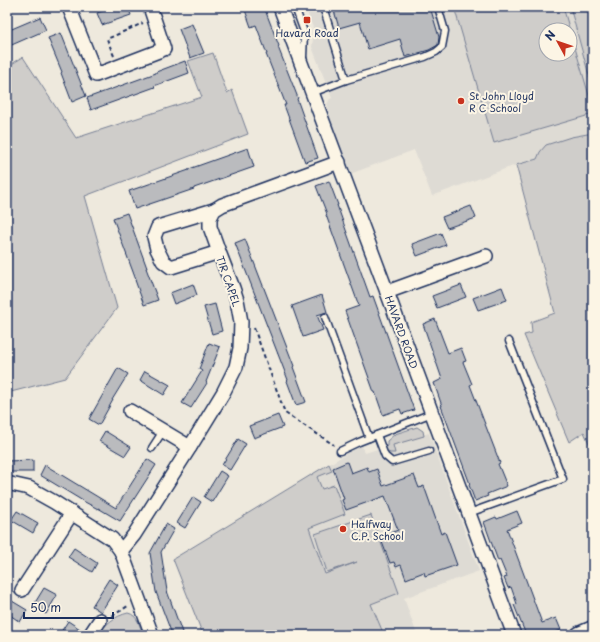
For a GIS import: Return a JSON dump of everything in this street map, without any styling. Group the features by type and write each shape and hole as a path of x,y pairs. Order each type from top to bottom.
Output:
{"street":[{"path":"69,7 96,75 164,49 152,13"},
{"name":"HAVARD ROAD","path":"280,7 514,635"},
{"path":"219,252 171,267 163,261 157,249 154,237 158,227 214,210 222,205 339,162"},
{"name":"TIR CAPEL","path":"121,551 138,529 190,447 236,367 240,348 241,322 237,300 210,227 210,218 214,210"},
{"path":"387,292 486,256"},
{"path":"130,411 190,447"},
{"path":"7,485 11,484 29,488 72,513 112,539 121,551 152,635"},
{"path":"22,590 72,513"},
{"path":"90,635 105,619"}],"lane":[{"path":"295,7 304,32 302,67"},
{"path":"323,7 346,80"},
{"path":"312,93 346,80 425,57 436,52 442,47 445,31 438,7"},
{"path":"325,317 369,438"},
{"path":"469,513 563,479 509,341"},
{"path":"338,449 432,413"},
{"path":"152,448 163,431"},
{"path":"377,435 385,456 392,462 428,451"}],"path":[{"path":"118,67 107,39 152,13"},
{"path":"252,324 285,413 338,449"},
{"path":"105,619 139,601"}],"shaded area":[{"name":"St John Lloyd R C School","path":"305,7 570,7 574,22 538,22 538,62 578,62 578,36 593,90 593,133 571,137 540,152 537,159 516,165 432,196 414,150 350,174 327,112 329,112 327,104 332,98 312,47 314,30"},
{"path":"454,7 563,7 568,22 538,22 538,62 578,62 578,58 593,109 593,114 494,143"},
{"path":"570,7 593,7 593,90 578,36 578,22 574,22"},
{"path":"213,53 227,93 232,90 248,134 85,196 117,308 65,378 7,393 7,67 23,57 76,138 202,97 188,61"},
{"path":"593,133 593,452 584,432 569,442 524,335 532,333 531,322 555,313 516,165 537,159 540,152 546,145 571,137"},
{"path":"417,427 423,431 424,436 393,445 395,453 390,453 387,451 385,447 387,446 387,441 395,434"},
{"name":"Halfway C.P. School","path":"429,433 479,571 404,598 417,635 203,635 173,559 349,452 362,446 365,453"},
{"name":"Halfway C.P. School","path":"329,464 332,471 317,477 322,489 334,485 345,514 309,528 325,574 357,562 327,572 315,534 371,515 399,593 371,604 384,635 203,635 173,559"},
{"path":"128,613 134,616 140,625 143,635 98,635 111,621"}],"building":[{"path":"114,7 128,7 131,15 102,25 97,13"},
{"path":"244,7 264,7 298,98 297,99 318,158 305,162 284,105 286,105 256,25 251,27"},
{"path":"333,7 430,7 439,37 438,45 429,50 405,57 400,39 368,49 360,22 339,28"},
{"path":"40,17 46,30 7,47 7,31"},
{"path":"192,24 204,53 190,58 179,29"},
{"path":"61,33 86,96 72,102 48,38"},
{"path":"185,61 189,73 91,110 87,98"},
{"path":"248,148 254,167 135,209 129,191"},
{"path":"329,181 370,297 373,296 414,410 402,414 400,409 383,415 374,392 345,311 359,306 316,186"},
{"path":"471,206 476,218 447,228 442,217"},
{"path":"127,213 158,300 144,305 113,218"},
{"path":"441,233 446,245 417,256 412,244"},
{"path":"245,239 294,366 293,367 306,402 296,405 287,381 288,380 235,243"},
{"path":"193,284 197,295 174,304 170,293"},
{"path":"461,285 466,297 437,308 432,296"},
{"path":"502,287 507,300 478,310 473,298"},
{"path":"322,295 327,312 317,315 323,330 303,337 292,306"},
{"path":"215,304 222,331 212,334 204,307"},
{"path":"435,319 448,353 461,348 466,361 463,362 472,384 470,385 500,463 498,464 507,486 487,494 488,496 475,501 434,383 442,379 423,324"},
{"path":"209,343 220,347 206,382 207,383 191,408 182,403 202,371 199,369"},
{"path":"118,368 128,374 99,425 89,419"},
{"path":"145,371 170,385 164,395 140,380"},
{"path":"278,415 283,427 254,438 249,426"},
{"path":"105,431 131,447 125,456 99,441"},
{"path":"238,439 246,444 230,470 222,465"},
{"path":"147,459 156,465 120,521 40,475 45,465 116,508"},
{"path":"33,460 33,472 7,472 7,461"},
{"path":"347,462 351,473 367,467 369,472 377,469 383,486 414,475 419,488 424,486 441,534 445,532 457,565 425,576 424,572 406,579 401,565 396,567 394,562 390,563 380,537 398,530 385,496 346,510 342,500 344,499 333,468"},
{"path":"220,471 228,476 212,502 204,497"},
{"path":"193,497 201,502 185,528 177,523"},
{"path":"17,511 38,523 33,533 11,520"},
{"path":"517,511 522,523 507,529 542,623 556,618 561,630 548,635 526,635 514,605 517,604 511,587 508,588 504,578 507,577 500,560 498,561 484,522 496,517 497,519"},
{"path":"166,524 174,529 161,552 167,591 183,635 173,635 170,629 156,592 150,553"},
{"path":"74,548 97,563 92,572 68,557"},
{"path":"109,579 118,585 101,612 92,606"},
{"path":"44,588 57,595 46,614 33,606"},
{"path":"7,598 27,610 20,622 7,613"},
{"path":"68,621 80,629 76,635 59,635"}],"place":[{"name":"Havard Road","path":"307,20"},
{"name":"St John Lloyd R C School","path":"461,101"},
{"name":"Halfway C.P. School","path":"343,529"}]}
